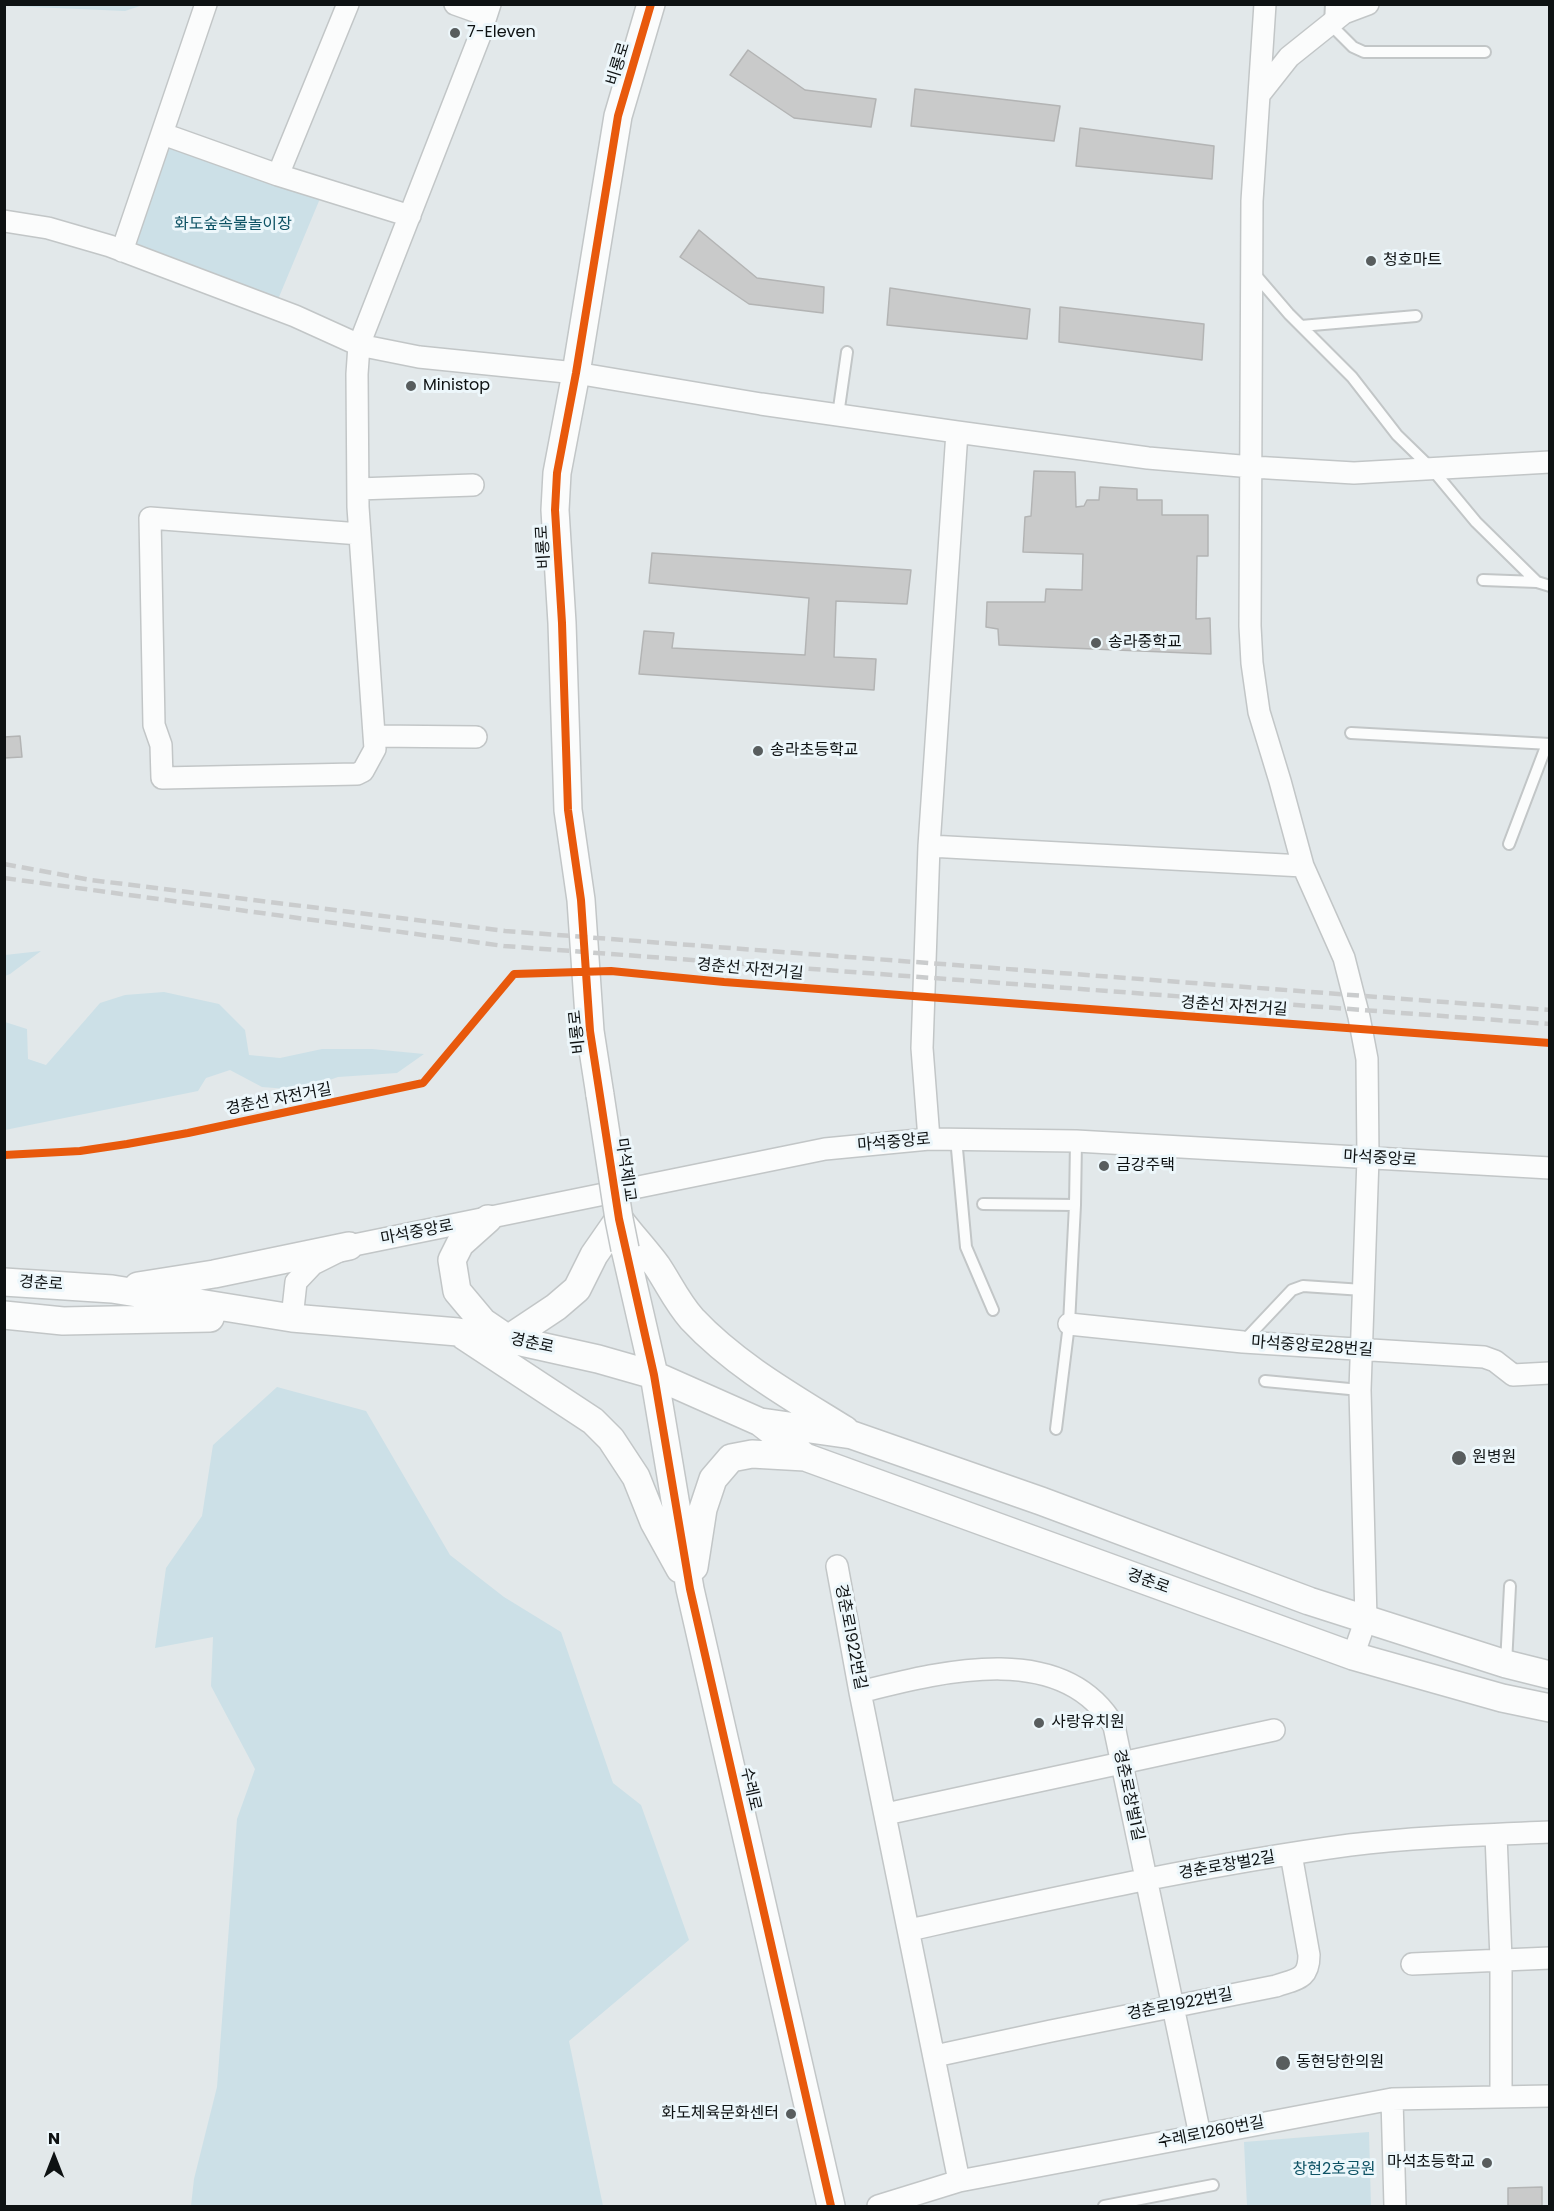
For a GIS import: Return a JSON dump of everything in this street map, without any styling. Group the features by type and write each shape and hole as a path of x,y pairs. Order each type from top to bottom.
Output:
{"street":[{"path":"122,251 207,4"},
{"path":"278,175 348,4"},
{"path":"360,534 150,518 154,725 161,745 162,778 357,774 363,771 375,749 358,489 359,345 488,10 455,4"},
{"name":"비룡로","path":"600,1095 591,1031 581,900 568,810 562,623 555,510 557,473 576,373 618,116 651,4"},
{"path":"1265,4 1251,201 1250,626 1259,712 1303,867 1344,958 1367,1059 1368,1158 1360,1389 1366,1619 1353,1656"},
{"path":"1259,95 1289,57 1330,14 1344,13 1368,4"},
{"path":"163,134 278,175 410,216"},
{"path":"4,221 48,228 122,251 295,316 359,345 419,357 576,373 838,415 1148,458 1354,473 1550,462"},
{"path":"929,1139 922,1047 930,846 957,432"},
{"path":"358,489 473,485"},
{"path":"374,736 476,736"},
{"path":"930,846 1303,867"},
{"name":"마석제1교","path":"600,1095 618,1220 654,1375"},
{"name":"마석중앙로","path":"292,1318 296,1282 314,1264 349,1246 825,1149 956,1138 1077,1141 1550,1168"},
{"path":"488,1219 460,1244 452,1260 457,1291 483,1322 508,1339 556,1307 577,1289 594,1255 618,1220 657,1266 675,1298 693,1320 758,1375 852,1435"},
{"path":"112,1289 214,1274 349,1246"},
{"name":"경춘로","path":"4,1282 112,1289 292,1318 458,1332 508,1339 598,1359 654,1375 760,1422 805,1457 1353,1656 1502,1698 1550,1708"},
{"name":"경춘로","path":"4,1315 63,1321 292,1318"},
{"name":"마석중앙로28번길","path":"1069,1324 1242,1342 1484,1357 1495,1361 1513,1375 1550,1373"},
{"path":"458,1332 577,1410 611,1439 636,1477 654,1522 690,1589"},
{"name":"수레로","path":"654,1375 690,1589 831,2206"},
{"name":"경춘로","path":"760,1422 852,1435 1041,1501 1309,1601 1506,1664 1550,1675"},
{"path":"690,1589 703,1509 713,1479 730,1458 752,1454 805,1457"},
{"name":"경춘로1922번길","path":"837,1566 860,1692 959,2181"},
{"name":"경춘로창벌1길","path":"860,1692 921,1677 976,1671 1028,1671 1056,1677 1082,1690 1103,1708 1113,1726 1200,2135"},
{"path":"886,1814 1274,1730"},
{"name":"경춘로창벌2길","path":"909,1930 1147,1880 1291,1854 1363,1844 1550,1832"},
{"path":"1496,1835 1501,1959 1501,2097"},
{"name":"경춘로1922번길","path":"935,2056 1276,1986 1301,1977 1309,1968 1309,1955 1291,1854"},
{"path":"1412,1964 1550,1958"},
{"name":"수레로1260번길","path":"878,2206 959,2181 1392,2099 1550,2096"},
{"path":"1392,2099 1395,2206"}],"lane":[{"path":"1330,14 1353,47 1364,52 1485,52"},
{"path":"1251,269 1301,326 1352,377 1398,435 1432,469 1476,522 1537,582"},
{"path":"1301,326 1416,316"},
{"path":"838,415 847,352"},
{"path":"1483,580 1537,582 1550,586"},
{"path":"1351,733 1548,744 1509,844"},
{"path":"956,1138 966,1247 993,1310"},
{"path":"1056,1429 1069,1324 1077,1141"},
{"path":"983,1204 1076,1205"},
{"path":"1242,1342 1292,1290 1303,1286 1363,1290"},
{"path":"1265,1382 1360,1389"},
{"path":"1506,1664 1510,1586"},
{"path":"1104,2206 1214,2185"}],"green space":[{"path":"6,5 143,5 125,11"},
{"name":"화도숲속물놀이장","path":"163,134 324,189 274,309 122,251"},
{"path":"41,951 10,974 5,976 5,955"},
{"path":"164,992 219,1004 245,1030 249,1055 280,1058 322,1049 372,1049 424,1054 397,1073 338,1077 301,1090 262,1087 230,1070 206,1078 198,1091 5,1130 5,1022 27,1029 28,1059 46,1065 100,1003 125,995"},
{"path":"277,1387 366,1411 450,1555 504,1597 561,1632 613,1783 641,1805 689,1940 569,2041 603,2206 191,2206 194,2179 217,2087 237,1819 255,1769 211,1686 213,1637 155,1648 166,1568 202,1516 213,1445"},
{"name":"창현2호공원","path":"1369,2132 1371,2206 1247,2206 1244,2142"}],"building":[{"path":"748,50 805,90 876,99 871,127 794,118 730,75"},
{"path":"915,89 1060,106 1054,141 911,126"},
{"path":"1080,128 1214,146 1212,179 1076,166"},
{"path":"699,230 757,278 824,287 823,313 749,304 680,257"},
{"path":"890,288 1030,309 1027,339 887,325"},
{"path":"1060,307 1204,324 1202,360 1059,342"},
{"path":"1034,471 1075,472 1076,507 1084,506 1087,500 1099,500 1100,487 1137,489 1137,500 1162,500 1162,515 1208,515 1208,556 1197,556 1196,619 1210,618 1211,654 999,645 998,629 986,627 987,602 1045,602 1046,589 1082,590 1083,554 1023,552 1025,517 1031,516"},
{"path":"652,553 911,570 907,604 836,601 834,657 876,659 874,690 639,674 644,631 674,633 672,648 805,655 809,598 649,583"},
{"path":"20,736 22,757 4,758 4,737"},
{"path":"1542,2187 1542,2206 1508,2206 1508,2188"}],"railway":[{"path":"4,864 91,880 505,931 1550,1010"},
{"path":"4,878 504,946 1550,1024"}],"cycle path":[{"path":"651,4 618,116 576,373 557,473 555,510 562,623 568,810 581,900 590,1031 619,1219 654,1375 690,1589 831,2206"},
{"name":"경춘선 자전거길","path":"4,1155 80,1151 127,1144 423,1083 514,974 611,971 724,982 1550,1043"}],"place":[{"name":"7-Eleven","path":"455,33"},
{"name":"청호마트","path":"1371,261"},
{"name":"Ministop","path":"411,386"},
{"name":"송라중학교","path":"1096,643"},
{"name":"송라초등학교","path":"758,751"},
{"name":"금강주택","path":"1104,1166"},
{"name":"원병원","path":"1459,1458"},
{"name":"사랑유치원","path":"1039,1723"},
{"name":"동현당한의원","path":"1283,2063"},
{"name":"화도체육문화센터","path":"791,2114"},
{"name":"마석초등학교","path":"1487,2163"}]}
